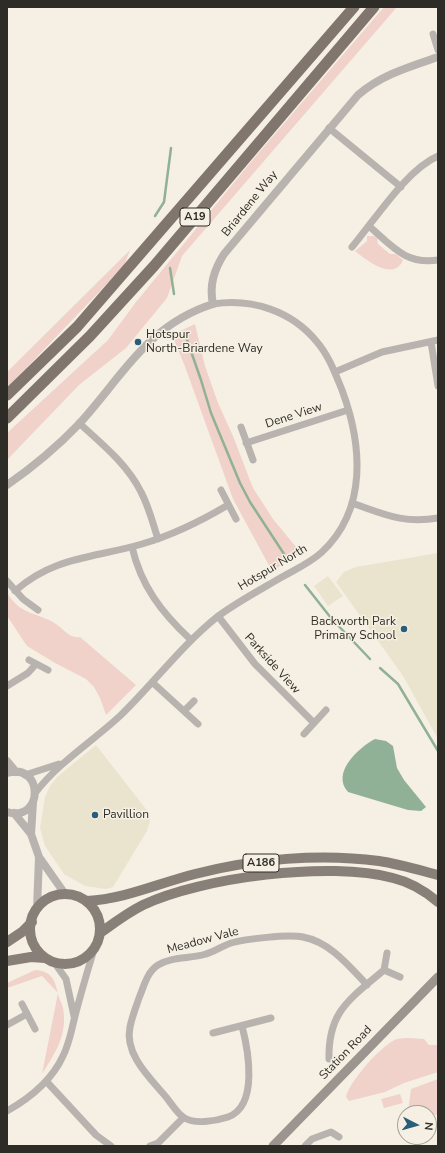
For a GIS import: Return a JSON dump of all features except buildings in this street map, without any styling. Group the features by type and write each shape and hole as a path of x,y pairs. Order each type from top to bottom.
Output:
{"highway":[{"name":"A19","path":"7,395 77,327 354,7"},
{"name":"A19","path":"7,418 90,336 154,266 374,7"}],"main road":[{"name":"A186","path":"65,894 76,896 87,901 120,897 197,874 276,861 325,858 360,859 386,862 438,876"},
{"name":"A186","path":"100,933 119,919 144,905 186,890 232,880 278,874 327,871 377,874 410,884 438,902"},
{"path":"50,960 34,942 31,930 32,922 37,909 47,899 65,894"},
{"path":"7,961 32,957 66,963 80,959 91,952 95,947 100,933 97,916 87,901"},
{"path":"7,942 22,932 32,922"},
{"name":"Station Road","path":"273,1146 438,977"}],"street":[{"path":"433,34 438,50"},
{"name":"Briardene Way","path":"213,304 212,282 222,258 358,95 370,84 400,70 438,57"},
{"path":"329,128 401,187"},
{"path":"352,247 370,227 401,187 417,170 438,156"},
{"path":"370,227 404,256 418,261 438,260"},
{"name":"Hotspur North","path":"7,485 48,453 79,423 155,335 183,316 213,304 230,302 251,304 289,317 304,328 319,343 335,372 348,410 354,433 358,460 356,490 352,503 342,526 321,553 218,616 190,639 152,682 99,735 61,763 34,797"},
{"path":"335,372 382,352 434,341 438,386"},
{"name":"Dene View","path":"246,443 348,410"},
{"path":"79,423 126,468 146,503 158,539"},
{"path":"241,427 253,460"},
{"path":"221,490 236,519"},
{"path":"352,503 402,520 438,518"},
{"path":"15,591 41,572 62,562 132,547 158,539 187,528 228,505"},
{"path":"132,547 138,572 151,596 163,612 190,639"},
{"path":"7,581 15,591 38,610"},
{"name":"Parkside View","path":"218,616 255,664 314,723"},
{"path":"7,686 28,673 33,662 48,670"},
{"path":"152,682 198,724"},
{"path":"184,711 194,701"},
{"path":"304,734 326,710"},
{"path":"7,761 16,772"},
{"name":"Hotspur North","path":"25,775 61,763"},
{"path":"7,773 16,772 25,775 32,781 34,797 31,834 38,857 37,909"},
{"path":"9,812 24,811 34,797"},
{"path":"9,812 31,834"},
{"path":"38,857 65,894"},
{"name":"Meadow Vale","path":"183,1118 138,1064 130,1043 129,1028 147,976 158,965 178,958 206,954 231,943 283,936 302,937 319,942 338,955 367,985"},
{"path":"7,1111 25,1100 46,1081 63,1057 72,1033 74,1020 95,947"},
{"path":"329,1059 329,1042 335,1019 346,1005 384,970 387,953"},
{"path":"50,960 66,979 74,1020"},
{"path":"384,970 400,977"},
{"path":"22,1004 35,1030"},
{"path":"7,1025 27,1014"},
{"path":"213,1033 271,1018"},
{"path":"150,1146 158,1143 183,1118 196,1122 228,1117 237,1111 244,1100 249,1084 249,1056 242,1026"},
{"path":"46,1081 96,1135 111,1146"},
{"path":"305,1146 312,1139 331,1132 339,1137"}],"shaded area":[{"path":"384,7 397,7 182,256 167,298 126,348 79,385 7,460 7,433 108,340 136,302 250,163"},
{"path":"367,236 374,236 377,238 378,244 390,254 396,254 403,260 399,266 393,269 380,267 373,264 355,251 367,241"},
{"path":"130,250 124,266 7,388 7,372"},
{"path":"195,324 205,366 218,403 233,436 253,488 273,519 301,553 272,571 233,499 172,335"},
{"name":"Backworth Park Primary School","path":"438,553 438,739 403,676 336,582 344,572 356,567"},
{"path":"328,576 343,596 328,606 314,586"},
{"path":"7,592 13,601 21,608 52,622 73,637 80,637 136,685 106,715 94,687 86,679 27,646 7,616"},
{"path":"375,739 386,741 393,746 397,768 404,780 426,807 421,811 408,810 348,792 344,785 343,777 345,769 361,748"},
{"name":"Pavillion","path":"96,745 149,813 150,821 147,831 113,887 106,889 85,886 64,874 45,846 40,828 45,797 50,786 57,777"},
{"path":"35,970 45,972 52,977 56,984 58,993 42,976 7,988 7,983"},
{"path":"58,994 63,1008 64,1027 56,1051 42,1074"},
{"path":"397,1039 424,1039 429,1045 438,1045 438,1072 404,1083 385,1092 349,1101 346,1097 348,1090 367,1064 391,1042"},
{"path":"438,1079 438,1115 437,1105 409,1105 411,1089"},
{"path":"400,1094 403,1103 384,1108 381,1099"}],"waterway":[{"path":"155,216 164,202 171,148"},
{"path":"170,268 174,294"},
{"path":"186,337 211,413 240,483 250,502 284,554"},
{"path":"305,585 331,618 370,659"},
{"path":"380,668 398,684 438,751"}],"place":[{"name":"Hotspur North-Briardene Way","path":"138,342"},
{"name":"Backworth Park Primary School","path":"404,629"},
{"name":"Pavillion","path":"95,815"}]}
